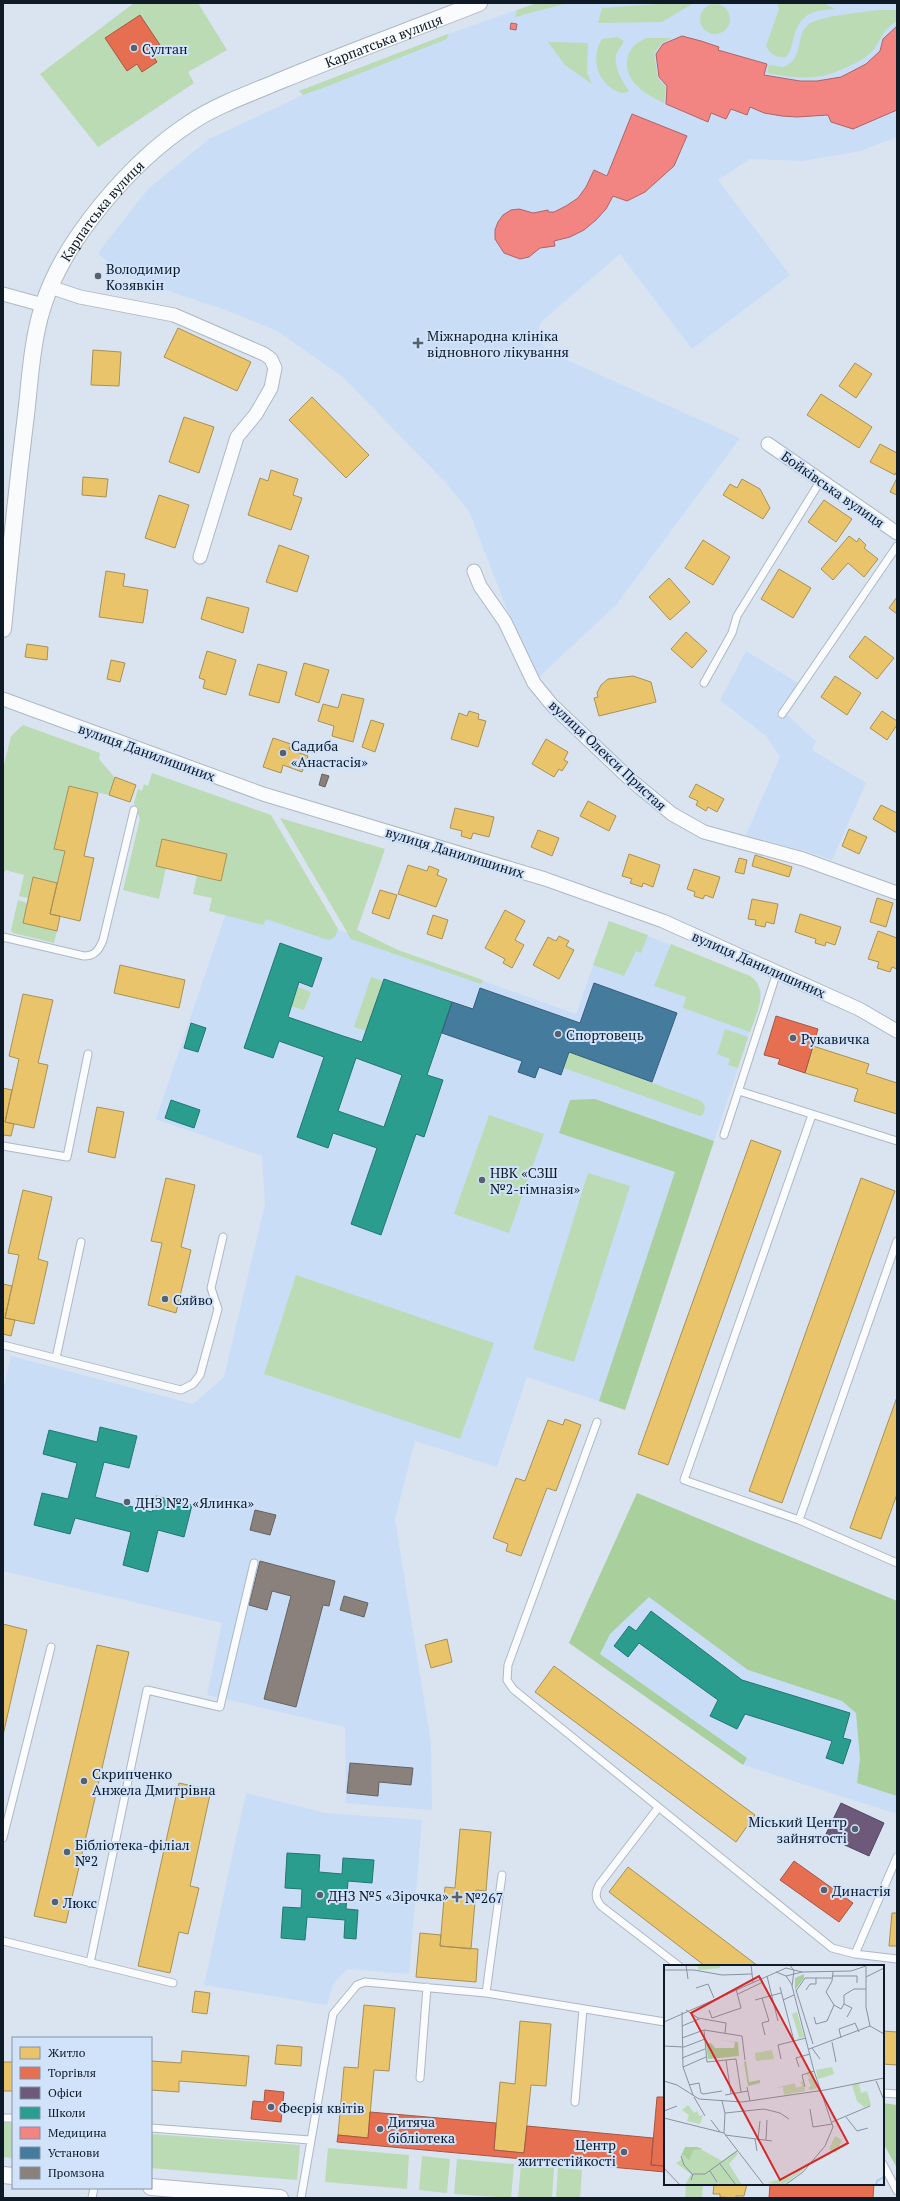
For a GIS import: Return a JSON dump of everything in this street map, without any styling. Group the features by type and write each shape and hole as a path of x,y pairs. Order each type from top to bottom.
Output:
{"street":[{"name":"Карпатська вулиця","path":"3,629 31,376 43,305 50,287 65,258 88,224 130,172 190,122 262,88 479,3"},
{"path":"50,287 80,297 174,315 264,354 271,359 275,368 271,388 256,414 237,437 200,557"},
{"path":"3,294 43,305"},
{"name":"Бойківська вулиця","path":"768,444 897,533"},
{"name":"вулиця Олекси Пристая","path":"474,571 480,586 505,622 534,683 552,705 632,781 672,814 704,832 803,859 897,893"},
{"name":"вулиця Данилишиних","path":"3,699 263,794 552,881 662,921 859,1009 897,1031"},
{"path":"152,2187 280,2198"}],"lane":[{"path":"704,683 732,633 737,616 821,480"},
{"path":"782,714 897,546"},
{"path":"3,937 84,956 93,954 98,950 103,940 134,810"},
{"path":"724,1135 777,972"},
{"path":"3,1146 67,1157 88,1054"},
{"path":"739,1091 897,1142"},
{"path":"812,1115 684,1480 799,1520 897,1563"},
{"path":"3,1345 181,1390 193,1384 200,1375 218,1309 211,1288 223,1237"},
{"path":"799,1520 897,1241"},
{"path":"56,1358 81,1242"},
{"path":"597,1422 508,1665 507,1680 513,1689 832,1948 855,1954 897,1959"},
{"path":"90,1963 147,1690 220,1707 254,1563"},
{"path":"3,1838 51,1647"},
{"path":"658,1808 599,1885 596,1892 596,1900 601,1906 678,1965"},
{"path":"855,1954 897,1859"},
{"path":"486,1993 502,1875"},
{"path":"3,1941 173,1983"},
{"path":"301,2198 332,2014 354,1988 361,1983 427,1987 486,1993 664,2022"},
{"path":"420,2078 427,1987"},
{"path":"575,2102 583,2009"},
{"path":"884,2093 897,2094"},
{"path":"152,2128 310,2140"},
{"path":"884,2166 897,2191"}],"shaded area":[{"name":"Міжнародна клініка відновного лікування","path":"537,3 897,3 897,137 861,151 803,161 750,159 718,180 790,275 692,349 620,254 541,322 537,335 545,350 740,438 616,605 539,677 511,620 469,511 445,482 343,377 277,331 228,311 124,276 98,253 148,189 209,139 303,95 299,91 448,34"},
{"path":"746,651 806,688 787,715 816,741 812,750 866,783 832,860 746,835 780,757 766,736 720,700"},
{"name":"НВК «СЗШ №2-гімназія»","path":"233,892 576,1014 609,921 750,976 757,983 761,992 760,1002 625,1410 527,1377 497,1467 415,1441 395,1519 431,1743 432,1810 346,1803 345,1727 207,1695 222,1623 3,1571 3,1391 11,1356 193,1404 224,1377 265,1204 262,1156 156,1119"},
{"path":"637,1493 897,1601 897,1814 743,1765 569,1643"},
{"name":"ДНЗ №5 «Зірочка»","path":"246,1793 326,1813 422,1820 409,1974 348,1969 338,1978 332,1988 327,2005 204,1985"}],"green space":[{"path":"134,3 198,3 227,50 188,72 194,83 98,147 40,74"},
{"path":"537,3 568,3 515,17 517,10"},
{"path":"694,3 662,22 598,23 602,8"},
{"path":"777,3 824,3 835,9 818,11 803,19 796,31 789,53 786,57 779,57 772,54 766,46 779,9"},
{"path":"715,4 726,8 730,19 726,30 715,34 704,30 700,19 704,8"},
{"path":"879,10 897,10 897,21 885,31 872,52 860,60 830,74 820,76 790,77 767,73 769,65 783,67 795,58 802,34 809,24 832,17"},
{"path":"448,34 447,39 323,88 303,95 299,91"},
{"path":"617,37 624,41 616,55 616,65 619,74 629,91 625,93 618,92 608,86 599,74 596,60 602,39"},
{"path":"647,38 672,38 662,43 654,54 658,78 666,87 664,103 650,96 637,86 628,72 627,65 629,53 635,45"},
{"path":"548,42 588,43 587,73 592,84 565,65"},
{"path":"23,725 100,753 99,759 115,778 109,795 69,786 55,849 65,851 57,883 33,877 28,898 19,896 24,875 5,870 3,879 3,769 11,736"},
{"path":"152,773 271,815 338,929 335,937 329,940 266,919 263,925 209,911 212,898 193,894 197,875 221,881 227,854 162,839 156,866 166,868 159,899 123,890 140,819 134,803 138,789 142,791 144,784 148,786"},
{"path":"280,818 385,849 357,930 398,950 483,980 481,984 351,939"},
{"path":"18,900 27,903 23,923 57,931 54,943 13,933 11,930"},
{"path":"609,921 648,935 641,953 636,951 624,976 593,965"},
{"path":"671,944 750,976 756,981 759,988 760,1002 750,1032 683,1008 686,997 654,986"},
{"path":"371,977 383,981 366,1031 354,1027"},
{"path":"298,987 311,992 304,1010 291,1006"},
{"path":"725,1029 748,1037 738,1068 728,1065 730,1059 717,1054"},
{"path":"569,1052 701,1101 705,1106 704,1113 700,1116 564,1068"},
{"path":"595,1099 714,1141 625,1410 599,1401 675,1172 559,1133 570,1100"},
{"path":"489,1115 544,1134 509,1233 454,1214"},
{"path":"588,1173 630,1186 574,1362 533,1349"},
{"path":"296,1275 494,1343 460,1439 264,1374"},
{"path":"637,1493 897,1601 897,1796 857,1783 860,1758 856,1713 842,1701 748,1670 649,1597 610,1634 600,1654 747,1758 743,1765 569,1643"},
{"path":"884,2103 897,2105 897,2168 884,2145"},
{"path":"3,2122 12,2123 12,2158 3,2157"},
{"path":"152,2134 300,2145 297,2180 152,2168"},
{"path":"328,2148 409,2155 407,2189 325,2182"},
{"path":"422,2156 450,2159 447,2193 419,2190"},
{"path":"457,2159 514,2164 511,2198 454,2194"},
{"path":"521,2165 554,2168 552,2198 518,2198"},
{"path":"558,2168 582,2170 580,2198 556,2198"},
{"path":"686,2185 703,2185 702,2198 685,2198"}],"building: Житло":[{"path":"178,328 251,362 237,391 164,357"},
{"path":"93,350 121,352 119,386 91,385"},
{"path":"855,363 872,374 856,398 839,386"},
{"path":"821,394 872,427 859,448 807,415"},
{"path":"312,397 369,455 346,478 289,420"},
{"path":"184,417 214,427 199,473 169,462"},
{"path":"880,444 897,453 897,471 895,475 870,462"},
{"path":"271,470 298,479 293,495 302,498 291,530 248,515 260,478 268,481"},
{"path":"83,477 108,479 106,497 82,495"},
{"path":"897,478 897,495 890,492"},
{"path":"742,479 760,489 770,508 763,519 723,495 730,484 737,488"},
{"path":"159,495 189,505 175,548 145,538"},
{"path":"824,500 852,519 836,542 808,522"},
{"path":"849,536 857,542 859,538 866,545 864,548 878,559 864,577 848,563 833,580 821,569"},
{"path":"703,540 730,557 713,585 685,568"},
{"path":"279,545 309,556 297,592 266,582"},
{"path":"779,569 811,588 793,618 761,599"},
{"path":"106,571 125,574 123,586 148,590 143,623 99,617"},
{"path":"669,578 690,602 670,620 649,597"},
{"path":"207,597 249,608 243,633 201,619"},
{"path":"897,597 897,614 889,608"},
{"path":"686,632 707,651 692,668 671,649"},
{"path":"865,636 894,658 877,679 849,657"},
{"path":"27,644 48,647 47,660 25,657"},
{"path":"207,651 236,660 226,695 203,688 205,680 199,678"},
{"path":"111,660 125,663 120,682 107,679"},
{"path":"304,663 329,670 319,703 295,695"},
{"path":"258,664 287,672 279,703 249,695"},
{"path":"633,676 651,682 656,702 599,716 594,698 598,697 597,693 601,685 608,679"},
{"path":"835,676 861,693 847,715 821,697"},
{"path":"342,694 364,699 353,742 332,736 334,726 318,721 323,704 338,708"},
{"path":"469,711 479,714 478,719 486,721 478,747 451,739 459,713 467,716"},
{"path":"882,711 897,721 897,725 887,740 870,728"},
{"path":"371,720 384,724 375,752 362,747"},
{"name":"Садиба «Анастасія»","path":"273,738 291,744 289,749 308,756 302,772 283,765 281,773 263,767"},
{"path":"546,739 568,752 564,760 568,762 562,771 559,769 554,777 532,764"},
{"path":"115,777 136,785 130,802 109,795"},
{"path":"696,784 724,799 717,812 708,807 706,811 696,805 698,801 689,797"},
{"path":"69,786 98,793 84,856 94,858 80,921 50,914 65,851 54,849"},
{"path":"588,801 616,816 609,831 580,816"},
{"path":"881,805 897,813 897,833 873,819"},
{"path":"455,808 494,817 489,837 473,833 471,839 461,836 462,831 450,828"},
{"path":"849,829 867,837 859,854 842,846"},
{"path":"538,830 559,838 552,856 531,847"},
{"path":"162,839 227,854 221,881 156,866"},
{"path":"629,854 660,865 653,887 643,883 642,887 630,883 632,879 622,876"},
{"path":"755,855 792,867 789,877 752,866"},
{"path":"739,858 747,860 744,874 735,872"},
{"path":"408,865 427,871 429,866 439,870 437,875 447,879 436,907 398,894"},
{"path":"694,869 720,877 713,898 705,895 703,899 694,896 695,892 687,889"},
{"path":"33,877 57,883 50,914 60,916 57,931 23,923"},
{"path":"380,890 397,895 389,919 372,913"},
{"path":"877,898 893,903 886,927 870,922"},
{"path":"752,899 778,904 774,924 766,922 765,927 755,925 756,920 748,919"},
{"path":"505,910 525,921 515,940 524,945 512,968 503,963 505,959 485,948"},
{"path":"800,914 841,927 835,945 826,942 825,946 815,943 816,939 795,932"},
{"path":"433,915 448,920 442,939 427,934"},
{"path":"878,931 897,938 897,969 892,967 890,972 877,968 879,962 868,959"},
{"path":"559,936 569,941 566,946 574,950 559,979 533,965 548,937 556,941"},
{"path":"120,965 185,980 179,1008 114,993"},
{"path":"23,994 53,1000 38,1063 48,1065 34,1128 5,1122 19,1059 9,1056"},
{"path":"813,1046 869,1064 866,1073 897,1083 897,1114 854,1101 858,1089 805,1073"},
{"path":"3,1088 12,1090 5,1122 14,1124 11,1136 3,1135"},
{"path":"97,1107 124,1112 115,1158 88,1152"},
{"path":"751,1140 781,1151 668,1465 638,1454"},
{"path":"166,1178 195,1185 181,1247 191,1250 176,1313 148,1305 162,1243 151,1241"},
{"path":"861,1178 895,1191 782,1503 749,1491"},
{"path":"23,1190 52,1197 38,1259 48,1262 34,1324 5,1318 19,1255 8,1253"},
{"path":"3,1284 12,1286 5,1318 15,1320 11,1336 3,1334"},
{"path":"897,1397 897,1494 881,1539 850,1528"},
{"path":"565,1419 581,1425 556,1491 547,1488 521,1556 506,1551 508,1544 493,1538 516,1478 525,1481 548,1420 563,1425"},
{"path":"3,1624 27,1630 3,1735"},
{"path":"447,1639 452,1662 431,1668 425,1645"},
{"path":"97,1645 129,1652 66,1923 34,1916"},
{"path":"554,1666 755,1815 736,1842 535,1692"},
{"path":"179,1783 211,1790 190,1886 199,1888 188,1934 179,1932 170,1973 138,1966"},
{"path":"460,1829 491,1832 486,1891 476,1890 471,1949 440,1946 445,1887 455,1888"},
{"path":"628,1867 757,1965 704,1965 609,1892"},
{"path":"892,1913 897,1913 897,1946 889,1946"},
{"path":"420,1933 441,1935 440,1946 478,1949 476,1982 416,1977"},
{"path":"195,1991 210,1993 207,2014 192,2012"},
{"path":"364,2005 395,2008 389,2071 374,2070 368,2138 338,2135 344,2067 358,2068"},
{"path":"520,2021 551,2024 546,2086 531,2085 524,2153 494,2150 500,2082 515,2084"},
{"path":"884,2031 897,2032 897,2065 884,2064"},
{"path":"277,2045 302,2047 301,2066 275,2064"},
{"path":"182,2051 249,2056 246,2086 179,2081 179,2092 152,2090 152,2061 181,2063"},
{"path":"3,2062 12,2062 12,2091 3,2091"},
{"path":"714,2185 747,2185 744,2196 736,2196 736,2198 720,2197 720,2194 713,2194"}],"building: Торгівля":[{"path":"140,15 162,48 152,54 157,62 142,72 137,64 127,71 105,38"},
{"name":"Рукавичка","path":"776,1016 818,1029 805,1073 778,1064 780,1059 764,1055"},
{"path":"794,1861 853,1903 839,1922 780,1880"},
{"path":"265,2090 284,2092 281,2122 251,2119 253,2101 264,2102"},
{"path":"657,2097 664,2097 664,2166 651,2165"},
{"path":"370,2112 496,2123 494,2150 524,2153 527,2126 653,2138 651,2165 664,2166 664,2172 337,2142 338,2135 368,2138"},
{"path":"770,2185 874,2185 873,2198 769,2198"}],"building: Офіси":[{"name":"Міський Центр зайнятості","path":"841,1803 884,1823 869,1856 825,1836"}],"building: Школи":[{"path":"280,943 322,958 312,987 299,982 288,1017 343,1036 362,1042 384,979 452,1002 427,1075 443,1080 424,1137 416,1134 381,1235 351,1224 377,1148 333,1133 328,1148 297,1137 324,1057 279,1041 273,1058 244,1048","holes":["356,1058 402,1075 384,1127 338,1111"]},
{"path":"191,1023 206,1028 198,1052 184,1048"},
{"path":"171,1100 200,1110 194,1128 165,1118"},
{"path":"100,1427 137,1436 129,1468 104,1462 95,1497 152,1512 156,1496 192,1505 184,1537 158,1530 148,1572 123,1565 131,1532 75,1518 70,1534 34,1525 42,1493 68,1499 77,1463 43,1454 49,1430 97,1442"},
{"path":"651,1611 742,1680 850,1713 843,1738 851,1740 843,1764 826,1758 832,1741 745,1714 737,1729 710,1716 718,1700 639,1643 628,1657 614,1646 629,1626 636,1631"},
{"path":"287,1853 320,1855 319,1872 342,1874 343,1858 374,1860 372,1883 348,1881 346,1909 358,1910 356,1939 344,1938 345,1920 307,1917 305,1940 281,1938 283,1907 301,1908 302,1889 285,1888"}],"building: Медицина":[{"path":"511,23 517,24 516,30 510,29"},
{"path":"897,26 897,110 853,129 831,122 828,115 797,117 782,116 764,113 750,107 747,115 731,109 726,119 711,113 708,122 666,104 667,86 659,77 656,54 663,44 682,36 719,47 718,50 767,64 764,75 800,81 817,81 841,77 866,64 880,51 883,39"},
{"path":"632,114 687,136 674,166 645,192 627,201 613,196 606,209 596,220 584,230 570,237 554,241 555,246 540,248 529,257 520,259 504,253 495,239 495,230 503,215 511,210 519,209 533,213 548,210 548,212 554,212 578,198 586,187 594,170 607,176"}],"building: Установи":[{"name":"Спортовець","path":"594,983 677,1013 652,1082 569,1052 561,1075 539,1067 535,1078 518,1072 522,1061 442,1033 452,1002 473,1009 480,988 580,1023"}],"building: Промзона":[{"path":"322,774 329,776 325,787 319,785"},
{"path":"255,1510 276,1515 270,1535 250,1530"},
{"path":"260,1561 335,1581 329,1606 323,1605 296,1707 264,1699 291,1596 272,1591 267,1610 249,1605"},
{"path":"344,1596 368,1603 364,1617 340,1610"},
{"path":"350,1763 413,1768 411,1785 379,1782 378,1796 347,1793"}],"place":[{"name":"Султан","path":"134,48"},
{"name":"Володимир Козявкін","path":"98,276"},
{"name":"Міжнародна клініка відновного лікування","path":"418,343"},
{"name":"Садиба «Анастасія»","path":"283,753"},
{"name":"Спортовець","path":"558,1034"},
{"name":"Рукавичка","path":"793,1038"},
{"name":"НВК «СЗШ №2-гімназія»","path":"482,1180"},
{"name":"Сяйво","path":"165,1299"},
{"name":"ДНЗ №2 «Ялинка»","path":"127,1502"},
{"name":"Скрипченко Анжела Дмитрівна","path":"84,1781"},
{"name":"Міський Центр зайнятості","path":"855,1829"},
{"name":"Бібліотека-філіал №2","path":"67,1852"},
{"name":"Династія","path":"824,1890"},
{"name":"ДНЗ №5 «Зірочка»","path":"320,1895"},
{"name":"№267","path":"457,1897"},
{"name":"Люкс","path":"55,1902"},
{"name":"Феєрія квітів","path":"271,2107"},
{"name":"Дитяча бібліотека","path":"380,2129"},
{"name":"Центр життєстійкості","path":"624,2152"}]}
